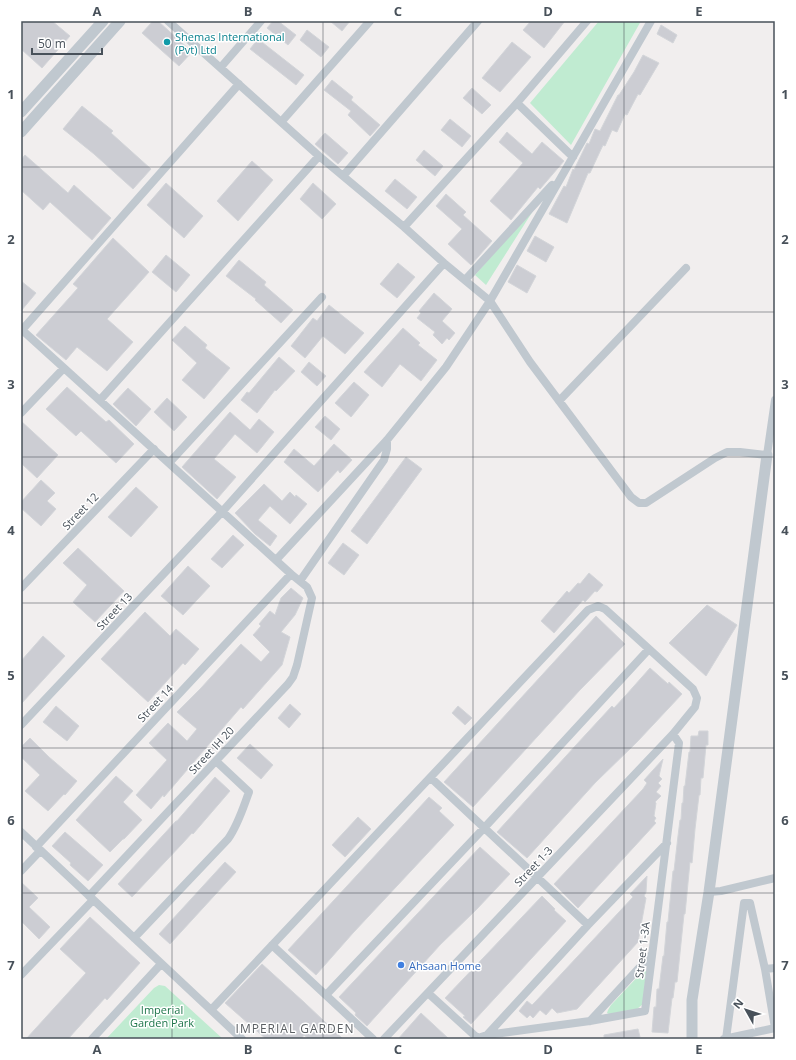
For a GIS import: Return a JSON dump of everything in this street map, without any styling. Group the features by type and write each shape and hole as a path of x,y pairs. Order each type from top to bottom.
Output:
{"street":[{"path":"21,112 103,21"},
{"path":"21,132 120,21"},
{"path":"168,21 282,121 319,156 490,301 530,362 631,498 639,503 646,503 715,458 727,452 767,455"},
{"path":"221,67 261,21"},
{"path":"282,121 370,21"},
{"path":"343,176 478,21"},
{"path":"404,227 517,103 587,21"},
{"path":"276,560 387,440 446,367 490,301 651,21"},
{"path":"239,84 21,330 300,581 384,460 387,449 387,440"},
{"path":"517,103 572,157"},
{"path":"100,400 319,156"},
{"path":"465,280 512,226 562,175"},
{"name":"Street 13","path":"21,725 222,512 444,263"},
{"path":"559,402 686,268"},
{"path":"169,463 322,297"},
{"path":"21,413 64,368"},
{"path":"692,1039 692,1000 709,892 775,400"},
{"name":"Street 12","path":"21,588 154,449"},
{"name":"Street 14","path":"21,871 38,849 291,574"},
{"name":"Street IH 20","path":"21,975 293,677 312,598 307,587 300,581"},
{"path":"211,1010 588,610 598,606 604,609 649,649 485,828 326,995"},
{"name":"Street 1-3","path":"384,1039 673,734 696,707 697,698 693,689 649,649"},
{"name":"Street 1-3A","path":"428,993 478,1038 488,1035 645,1012 680,743 673,734"},
{"path":"134,938 228,839 241,816 249,792 216,761"},
{"path":"431,778 588,925"},
{"path":"21,832 242,1039"},
{"path":"488,1035 588,925 667,843"},
{"path":"709,892 721,891 775,878"},
{"path":"744,903 750,903 765,969 775,1028 725,1039 744,903"},
{"path":"272,945 373,1039"},
{"path":"590,1021 652,954"},
{"path":"92,1039 161,964"},
{"path":"765,969 775,968"}],"green space":[{"path":"599,21 641,21 571,145 530,103"},
{"path":"538,203 486,285 475,275"},
{"path":"643,971 646,971 643,1004 637,1009 609,1014 607,1013 611,1005"},
{"name":"Imperial Garden Park","path":"159,985 165,986 223,1039 106,1039 154,988"}],"building":[{"path":"21,21 52,21 70,36 42,68 21,49"},
{"name":"Shemas International (Pvt) Ltd","path":"153,21 158,21 192,52 179,66 142,33"},
{"path":"273,21 278,21 296,35 288,45 267,28"},
{"path":"330,21 350,21 342,31"},
{"path":"531,21 565,21 544,48 523,30"},
{"path":"661,25 677,35 673,43 657,34"},
{"path":"307,30 329,47 321,57 300,40"},
{"path":"258,39 304,75 296,85 250,49"},
{"path":"512,42 531,57 500,92 482,78"},
{"path":"643,55 659,63 640,95 638,94 627,115 625,114 617,132 612,130 605,146 603,145 590,173 588,173 567,223 549,214 564,186 566,187 573,169 574,170 587,143 589,144 595,129 600,131 618,95 634,72"},
{"path":"332,80 353,97 351,100 380,125 370,136 348,115 351,111 324,90"},
{"path":"472,88 491,105 482,114 463,98"},
{"path":"82,106 113,131 111,133 151,169 133,189 63,129"},
{"path":"450,119 471,136 462,147 441,130"},
{"path":"507,132 532,154 542,142 564,161 540,189 538,187 511,220 490,201 523,163 499,142"},
{"path":"325,133 348,153 338,164 315,144"},
{"path":"424,150 443,166 435,176 416,160"},
{"path":"25,155 68,193 74,185 111,218 92,240 50,202 43,210 21,190 21,160"},
{"path":"252,161 273,180 238,221 217,201"},
{"path":"395,179 417,197 407,209 385,191"},
{"path":"166,183 203,216 184,238 147,205"},
{"path":"313,183 336,204 322,219 300,199"},
{"path":"446,194 466,212 463,215 492,241 471,265 448,244 462,229 436,206"},
{"path":"535,236 554,247 546,262 527,251"},
{"path":"113,238 149,272 107,319 133,342 107,371 77,347 66,360 36,335 78,288 73,284"},
{"path":"166,255 190,275 176,292 152,272"},
{"path":"239,260 266,282 264,285 293,310 281,323 255,300 256,299 226,276"},
{"path":"398,263 415,277 397,298 380,284"},
{"path":"517,265 536,276 527,293 508,282"},
{"path":"21,281 36,293 21,311"},
{"path":"434,293 452,309 442,321 455,333 449,340 447,338 442,344 433,335 435,332 417,318 421,313 419,311"},
{"path":"329,305 364,333 345,354 323,336 305,358 291,346 313,318 317,321"},
{"path":"185,326 207,345 205,348 230,368 204,399 182,380 197,363 172,340"},
{"path":"403,328 420,343 418,345 437,360 421,381 400,364 382,387 364,372"},
{"path":"279,357 295,371 276,391 275,390 257,413 241,400 247,392 249,393"},
{"path":"309,362 326,376 317,386 301,372"},
{"path":"354,382 369,395 351,417 335,403"},
{"path":"67,387 106,422 109,420 134,444 116,463 81,431 76,436 46,409"},
{"path":"128,388 151,409 136,426 113,404"},
{"path":"167,398 187,417 174,431 154,412"},
{"path":"230,412 250,430 259,419 274,432 257,453 235,434 214,459 236,477 217,499 182,467"},
{"path":"325,416 340,429 331,440 315,427"},
{"path":"21,421 58,455 37,478 21,463"},
{"path":"334,444 352,460 340,473 338,470 318,492 284,462 294,449 314,466"},
{"path":"406,457 422,469 367,544 351,531"},
{"path":"41,480 55,493 47,501 56,509 41,526 21,508 21,502"},
{"path":"264,484 282,501 290,492 295,497 296,495 307,504 290,524 270,506 258,520 277,536 270,546 255,534 235,513"},
{"path":"136,487 158,507 131,537 108,517"},
{"path":"233,535 244,545 222,568 211,559"},
{"path":"343,543 359,555 344,575 328,563"},
{"path":"78,548 124,591 95,622 73,602 87,585 63,563"},
{"path":"188,566 210,586 183,615 161,596"},
{"path":"589,573 603,585 585,602 583,600 554,633 541,621 567,591 569,593 578,583 580,584"},
{"path":"291,588 303,598 295,615 281,632 290,637 282,665 243,709 241,707 164,797 163,795 151,809 136,795 167,760 149,743 168,723 187,741 197,729 177,712 241,644 261,662 270,652 253,635 261,626 259,624 270,611 275,615 281,598"},
{"path":"707,605 737,625 706,676 669,643"},
{"path":"145,612 170,636 176,629 199,649 185,665 183,663 148,702 101,659"},
{"path":"596,616 625,644 580,690 473,807 444,782"},
{"path":"43,636 65,656 21,704 21,661"},
{"path":"650,668 682,694 637,742 595,783 527,858 497,832 612,706 614,708"},
{"path":"290,704 301,714 289,728 278,718"},
{"path":"56,706 79,726 67,741 43,722"},
{"path":"458,706 472,718 465,725 452,713"},
{"path":"699,731 708,731 708,745 706,745 703,778 701,778 692,863 690,862 677,982 675,982 672,998 668,1033 652,1032 654,1007 656,1007 657,989 659,989 664,956 673,871 691,736 698,736"},
{"path":"30,738 77,781 48,811 25,791 40,775 21,757 21,747"},
{"path":"250,744 273,765 261,779 237,758"},
{"path":"663,759 659,776 662,779 658,783 661,786 656,792 661,796 655,802 654,816 656,818 654,821 656,823 578,908 554,884 643,789 647,783 644,780"},
{"path":"116,776 133,791 123,802 142,820 110,852 76,820"},
{"path":"215,777 230,791 193,834 192,833 132,897 118,884 177,821"},
{"path":"429,797 442,808 439,811 454,825 353,933 316,975 288,950"},
{"path":"358,817 371,829 345,857 332,845"},
{"path":"65,832 103,865 88,881 52,846"},
{"path":"480,847 510,874 440,945 367,1026 339,997"},
{"path":"225,862 236,872 170,944 159,934"},
{"path":"647,876 646,892 644,896 646,898 638,942 577,1009 557,1013 552,1008 546,1015 540,1010 533,1018 530,1015 527,1018 519,1011 527,1001 532,1005 536,1001 633,897 630,894"},
{"path":"21,882 38,898 29,907 50,927 39,939 21,921"},
{"path":"542,896 566,921 471,1024 463,1017 465,1016 445,998"},
{"path":"90,917 140,963 107,1000 105,998 68,1039 26,1039 86,973 60,949"},
{"path":"262,964 343,1039 309,1039 304,1035 301,1039 266,1039 225,1003"},
{"path":"421,1013 449,1039 398,1039"},
{"path":"638,1029 640,1037 632,1039 604,1039 604,1035"}],"place":[{"name":"Shemas International (Pvt) Ltd","path":"167,42"},
{"name":"Ahsaan Home","path":"401,965"}],"district":[{"name":"IMPERIAL GARDEN","path":"295,1028"}]}
